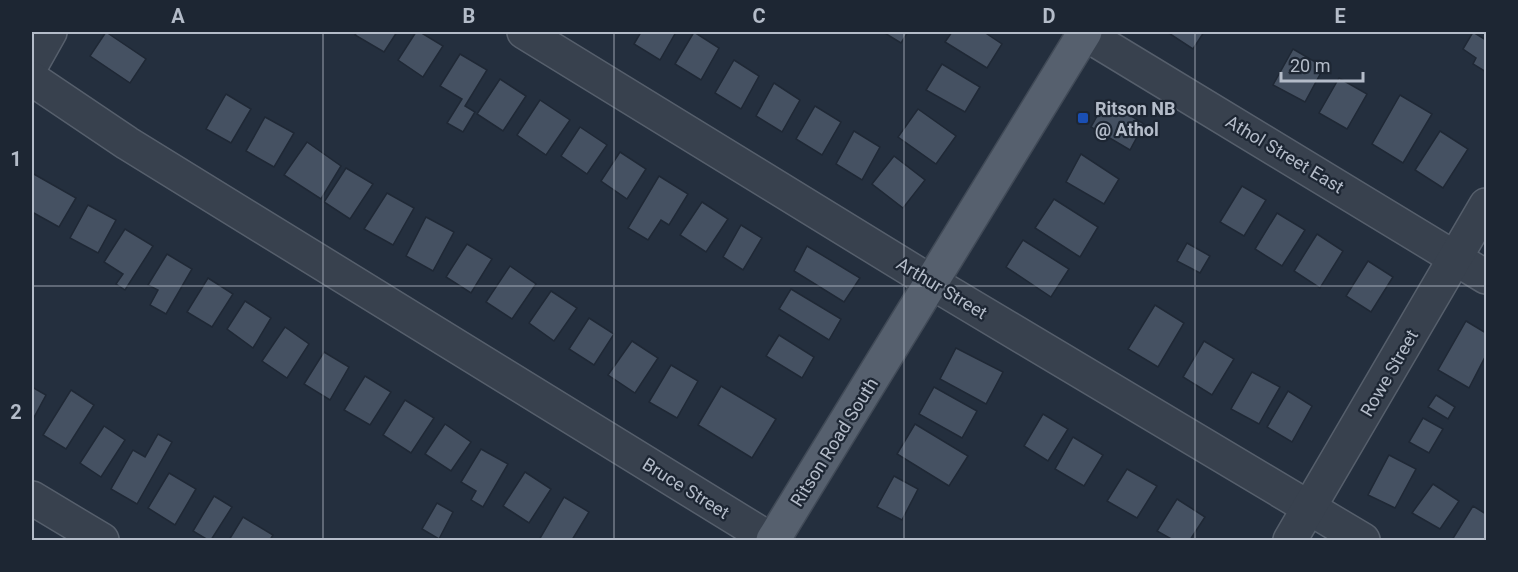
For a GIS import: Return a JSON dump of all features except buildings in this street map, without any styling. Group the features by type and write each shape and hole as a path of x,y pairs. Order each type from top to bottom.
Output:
{"main road":[{"name":"Ritson Road South","path":"772,540 1084,32"}],"street":[{"path":"32,64 50,32"},
{"name":"Arthur Street","path":"524,32 931,282 1363,540"},
{"name":"Athol Street East","path":"1084,32 1486,277"},
{"name":"Bruce Street","path":"32,79 127,143 772,540"},
{"name":"Rowe Street","path":"1290,540 1486,205"},
{"path":"32,498 102,540"}],"place":[{"name":"Ritson NB @ Athol","path":"1083,118"}]}
